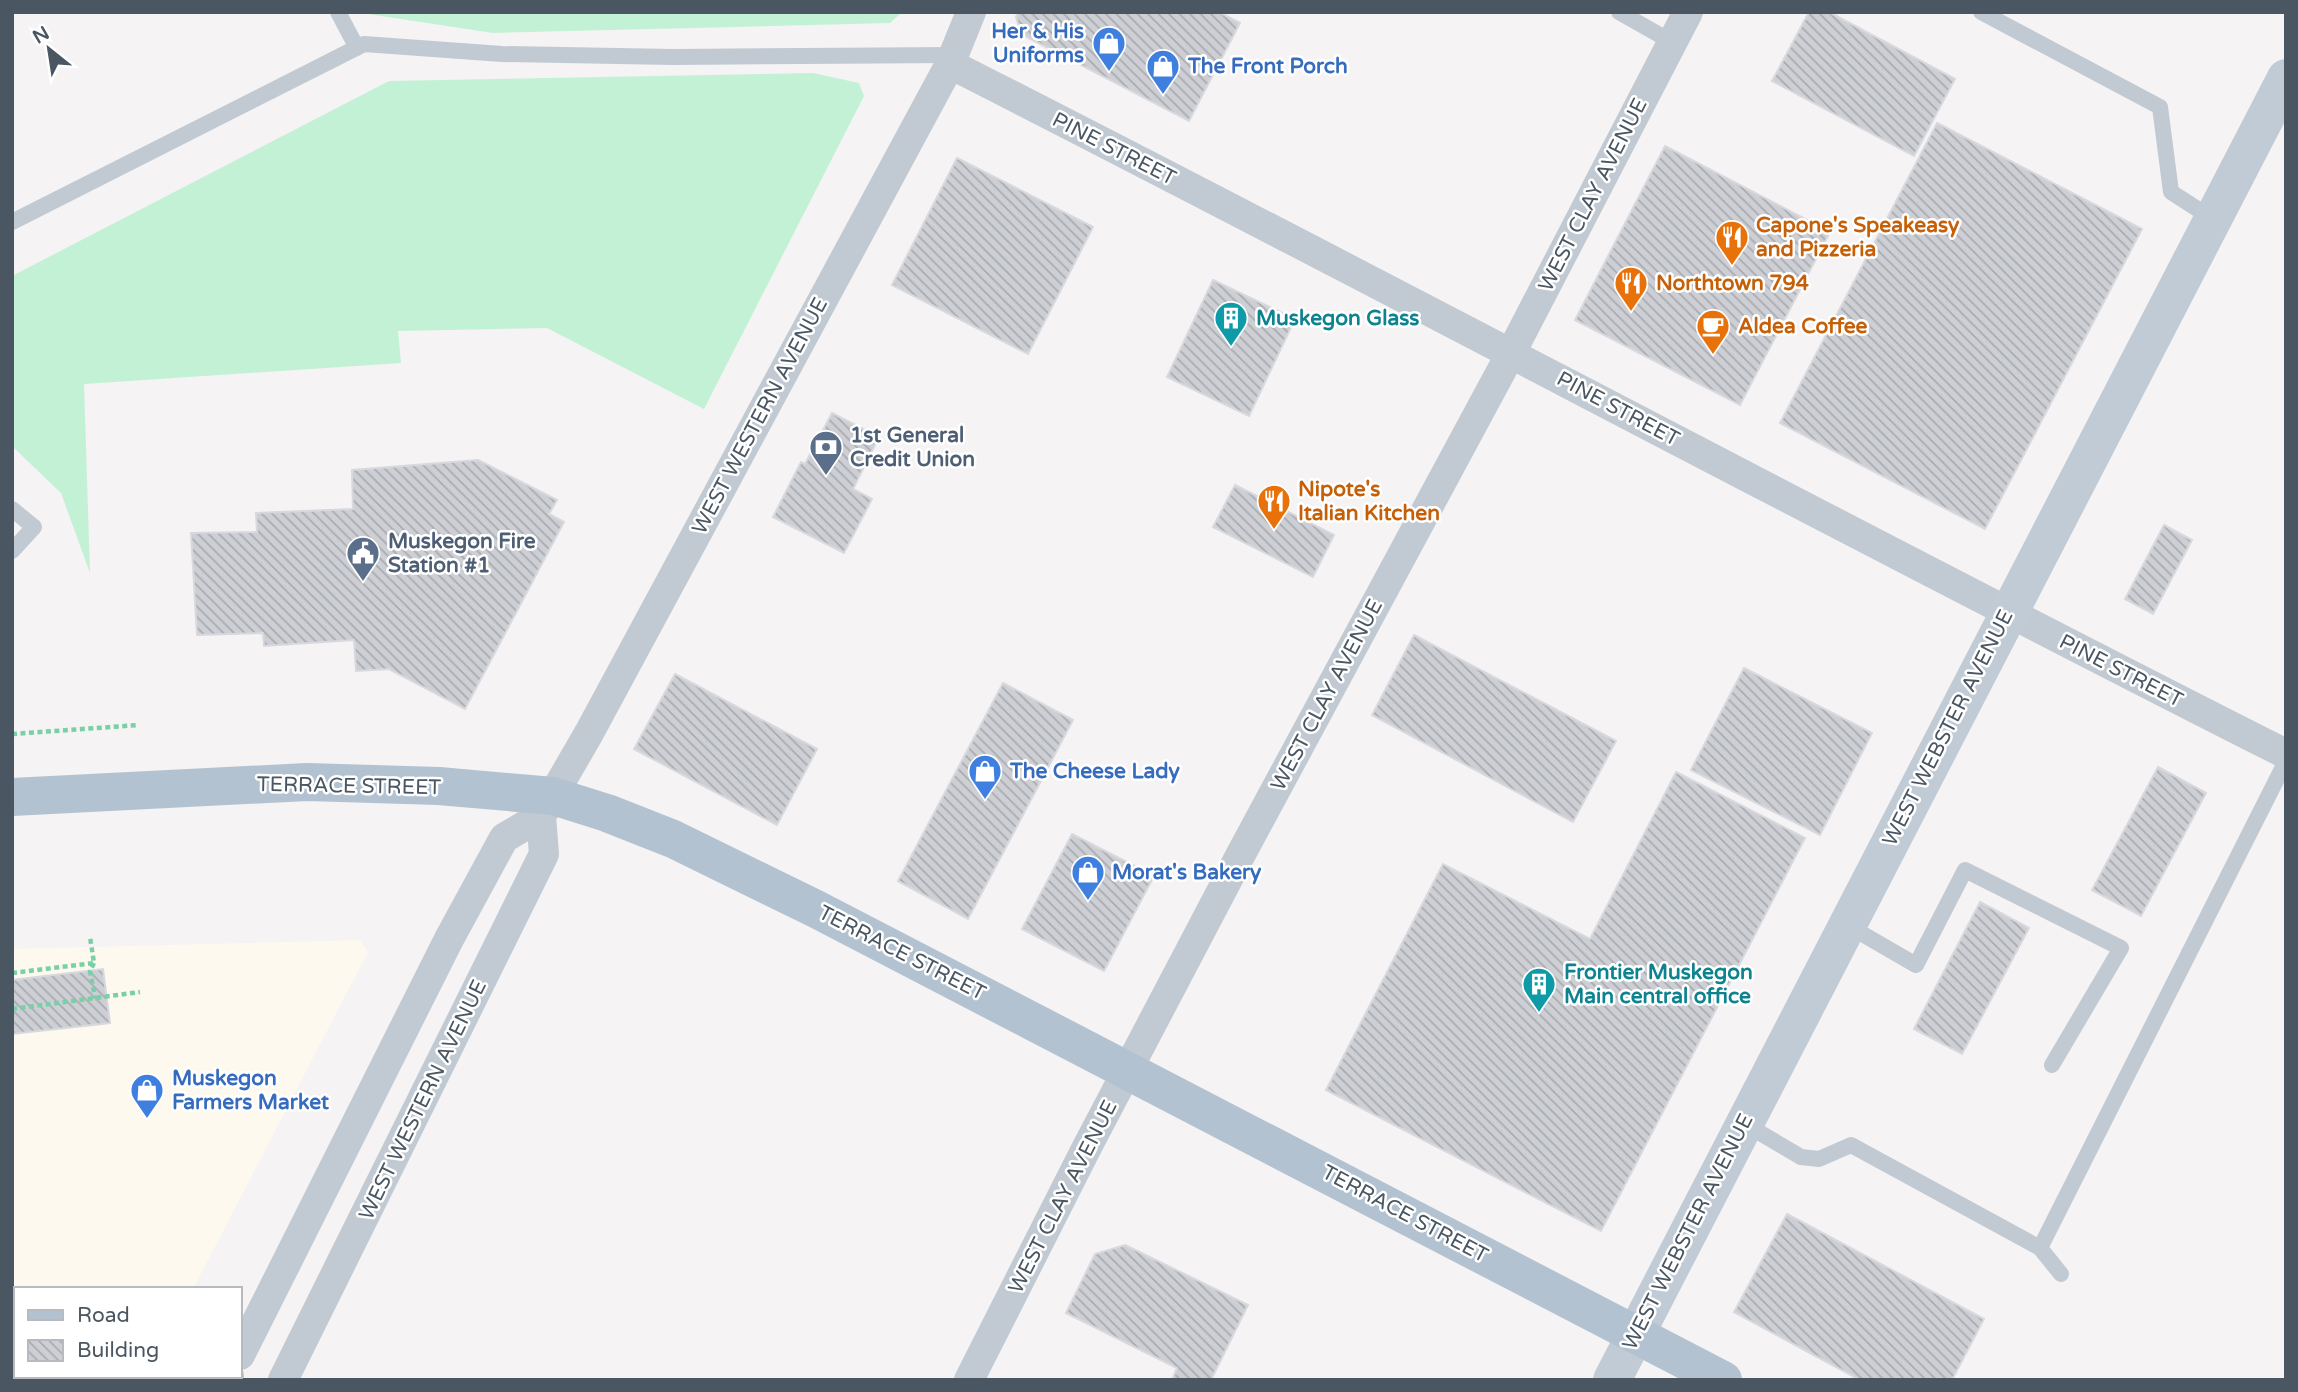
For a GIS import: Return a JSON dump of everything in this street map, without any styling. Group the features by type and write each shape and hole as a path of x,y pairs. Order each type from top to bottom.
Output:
{"main road":[{"name":"WEST WEBSTER AVENUE","path":"1612,1380 2286,78"},
{"name":"TERRACE STREET","path":"12,797 307,782 439,786 547,806 607,813 673,839 760,880 1129,1069 1723,1380"}],"street":[{"name":"WEST WESTERN AVENUE","path":"242,1351 449,939 504,838 547,806 596,721 951,60 971,12"},
{"name":"WEST CLAY AVENUE","path":"969,1380 1248,842 1511,353 1688,12"},
{"name":"PINE STREET","path":"951,60 2007,613 2286,754"},
{"name":"WEST WESTERN AVENUE","path":"283,1380 544,854 547,806"}],"lane":[{"path":"338,12 358,48"},
{"path":"1619,12 1672,42"},
{"path":"1980,12 2160,107 2171,192 2213,219"},
{"path":"12,222 364,44 502,54 951,60"},
{"path":"12,509 34,527 12,551"},
{"path":"2040,1248 2286,761"},
{"path":"1847,925 1916,965 1965,870 2121,948 2052,1065"},
{"path":"1745,1124 1801,1157 1819,1160 1851,1145 2040,1248 2061,1273"}],"path":[{"path":"12,734 139,725"},
{"path":"90,937 93,963 90,971 95,998"},
{"path":"12,973 93,963"},
{"path":"12,1009 140,992"}],"shaded area":[{"name":"Muskegon Farmers Market","path":"360,940 368,952 194,1287 14,1287 14,1378 147,1378 146,1380 12,1380 12,949"}],"green space":[{"path":"355,12 902,12 890,23 493,33"},
{"path":"813,73 859,83 864,96 704,409 547,328 398,331 401,363 84,384 90,573 61,493 12,446 12,276 389,81"}],"building":[{"path":"1018,12 1219,12 1240,23 1189,121 1021,34 1016,17"},
{"path":"1809,12 1829,12 1955,79 1914,156 1772,81"},
{"path":"1937,123 2142,229 1985,529 1780,423"},
{"path":"1665,146 1830,232 1740,405 1575,320"},
{"path":"957,158 1093,227 1028,354 892,285"},
{"name":"Muskegon Glass","path":"1213,280 1295,319 1249,416 1167,377"},
{"name":"1st General Credit Union","path":"832,413 879,437 853,489 872,499 844,553 773,517 801,462 805,464"},
{"name":"Muskegon Fire Station #1","path":"478,460 557,500 549,514 564,522 465,709 389,669 356,671 354,640 264,646 263,633 197,635 191,533 257,532 256,513 353,509 352,470"},
{"name":"Nipote's Italian Kitchen","path":"1235,485 1334,535 1313,577 1213,527"},
{"path":"2164,525 2192,540 2153,614 2125,599"},
{"path":"1414,635 1616,741 1573,822 1372,715"},
{"path":"1744,668 1872,733 1820,835 1691,770"},
{"path":"675,674 817,749 777,825 634,749"},
{"name":"The Cheese Lady","path":"1003,683 1073,720 968,919 898,881"},
{"path":"2158,767 2206,793 2141,916 2092,890"},
{"name":"Frontier Muskegon Main central office","path":"1676,772 1805,838 1601,1231 1326,1090 1443,864 1590,939"},
{"name":"Morat's Bakery","path":"1072,834 1154,876 1104,971 1022,929"},
{"path":"1980,902 2029,928 1962,1054 1914,1029"},
{"path":"103,969 110,1023 12,1034 12,980"},
{"path":"1787,1214 1984,1319 1952,1380 1860,1380 1734,1312"},
{"path":"1125,1245 1248,1305 1211,1380 1172,1380 1177,1368 1066,1313 1095,1254"}],"place":[{"name":"Her & His Uniforms","path":"1109,73"},
{"name":"The Front Porch","path":"1163,96"},
{"name":"Capone's Speakeasy and Pizzeria","path":"1732,267"},
{"name":"Northtown 794","path":"1631,313"},
{"name":"Muskegon Glass","path":"1231,348"},
{"name":"Aldea Coffee","path":"1713,356"},
{"name":"1st General Credit Union","path":"826,477"},
{"name":"Nipote's Italian Kitchen","path":"1274,531"},
{"name":"Muskegon Fire Station #1","path":"363,583"},
{"name":"The Cheese Lady","path":"985,801"},
{"name":"Morat's Bakery","path":"1088,902"},
{"name":"Frontier Muskegon Main central office","path":"1539,1014"},
{"name":"Muskegon Farmers Market","path":"147,1120"}]}
